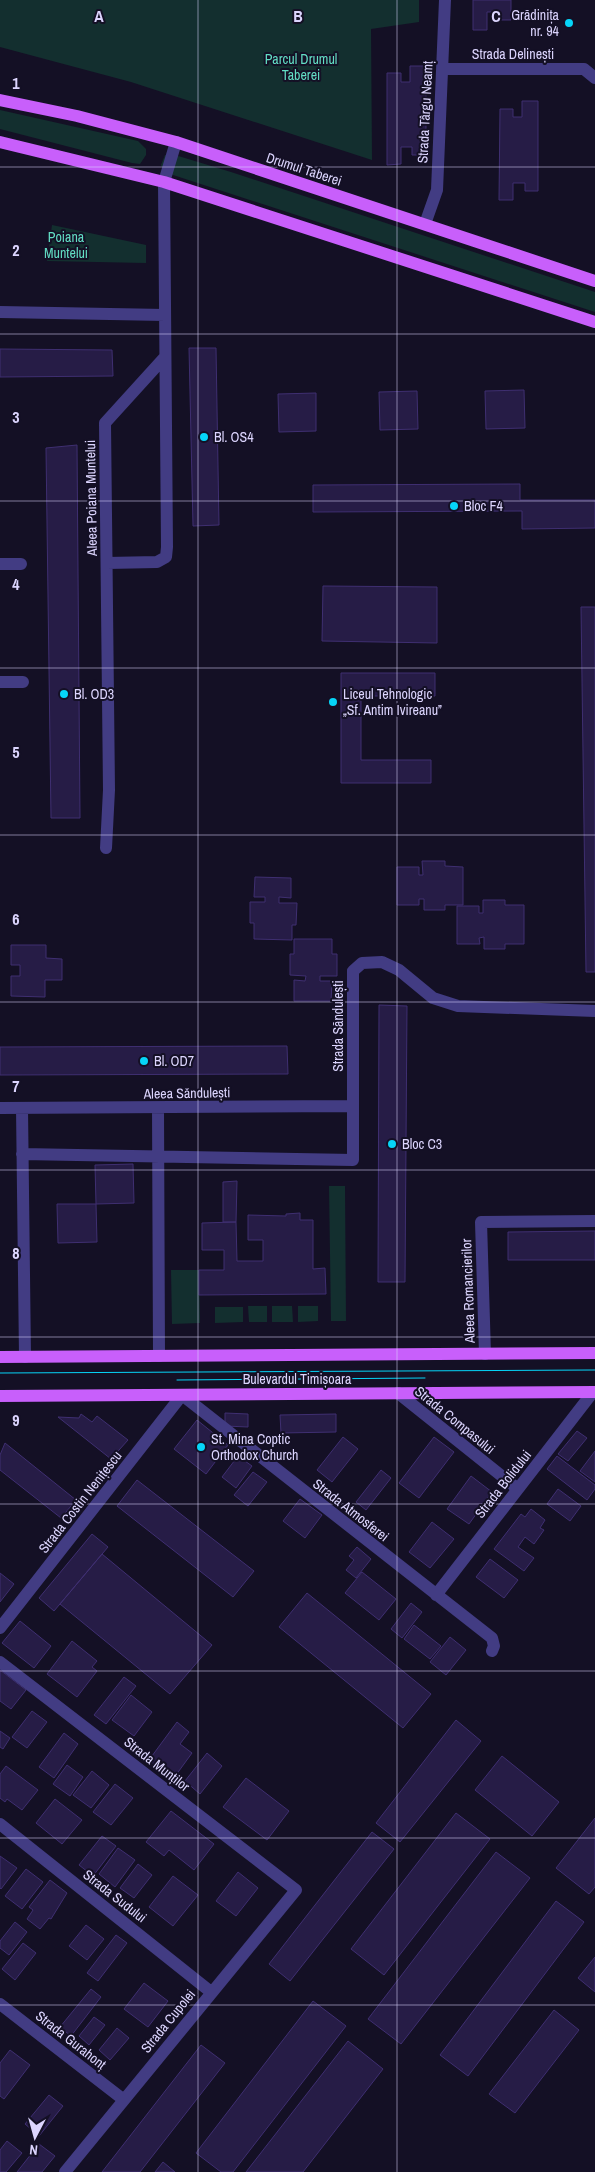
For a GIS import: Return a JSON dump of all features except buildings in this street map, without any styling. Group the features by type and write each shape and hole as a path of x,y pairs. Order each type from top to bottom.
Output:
{"main road":[{"name":"Drumul Taberei","path":"0,100 77,116 176,142 595,281"},
{"path":"0,142 164,182 595,322"},
{"name":"Bulevardul Timișoara","path":"0,1357 595,1353"},
{"name":"Bulevardul Timișoara","path":"0,1396 594,1392"}],"street":[{"name":"Strada Târgu Neamț","path":"425,224 436,190 445,0"},
{"name":"Strada Delinești","path":"442,69 589,69 595,78"},
{"path":"107,563 157,562 166,557 164,182 176,142"},
{"path":"0,312 165,315"},
{"name":"Aleea Poiana Muntelui","path":"106,848 109,790 104,423 164,358"},
{"path":"0,564 22,564"},
{"path":"0,682 23,682"},
{"name":"Strada Săndulești","path":"159,1156 353,1160 353,971 362,963 382,962 399,970 433,998 458,1006 595,1010"},
{"name":"Aleea Săndulești","path":"0,1108 353,1106"},
{"path":"22,1108 25,1357"},
{"path":"158,1108 159,1356"},
{"path":"22,1154 159,1156"},
{"name":"Aleea Romancierilor","path":"485,1354 481,1222 595,1221"},
{"name":"Strada Bolidului","path":"436,1595 594,1392"},
{"name":"Strada Compasului","path":"398,1393 518,1490"},
{"name":"Strada Atmosferei","path":"182,1395 492,1638 494,1646 492,1651"},
{"name":"Strada Costin Nenițescu","path":"0,1628 182,1395"},
{"name":"Strada Munților","path":"0,1662 296,1890"},
{"name":"Strada Sudului","path":"0,1824 212,1992"},
{"name":"Strada Cupolei","path":"65,2172 296,1890"},
{"name":"Strada Gurahonț","path":"0,2004 124,2100"}],"green space":[{"name":"Parcul Drumul Taberei","path":"0,0 419,0 419,22 371,29 372,160 131,82 0,47"},
{"path":"0,110 138,141 146,149 146,155 140,164 132,163 0,129"},
{"path":"165,155 175,155 231,172 595,292 595,312 164,172 161,165"},
{"name":"Poiana Muntelui","path":"52,225 146,245 146,263 47,261"},
{"path":"329,1186 345,1186 346,1321 331,1321"},
{"path":"171,1270 199,1270 200,1323 172,1324"},
{"path":"248,1306 267,1306 267,1322 249,1322"},
{"path":"272,1306 292,1306 293,1322 272,1322"},
{"path":"298,1306 318,1306 318,1321 298,1322"},
{"path":"215,1307 243,1307 243,1322 215,1323"}],"tram line":[{"path":"0,1373 595,1370"},
{"path":"177,1380 425,1378"}],"place":[{"name":"Grădinița nr. 94","path":"569,23"},
{"name":"Bl. OS4","path":"204,437"},
{"name":"Bloc F4","path":"454,506"},
{"name":"Bl. OD3","path":"64,694"},
{"name":"Liceul Tehnologic „Sf. Antim Ivireanu”","path":"333,702"},
{"name":"Bl. OD7","path":"144,1061"},
{"name":"Bloc C3","path":"392,1144"},
{"name":"St. Mina Coptic Orthodox Church","path":"201,1447"}]}
